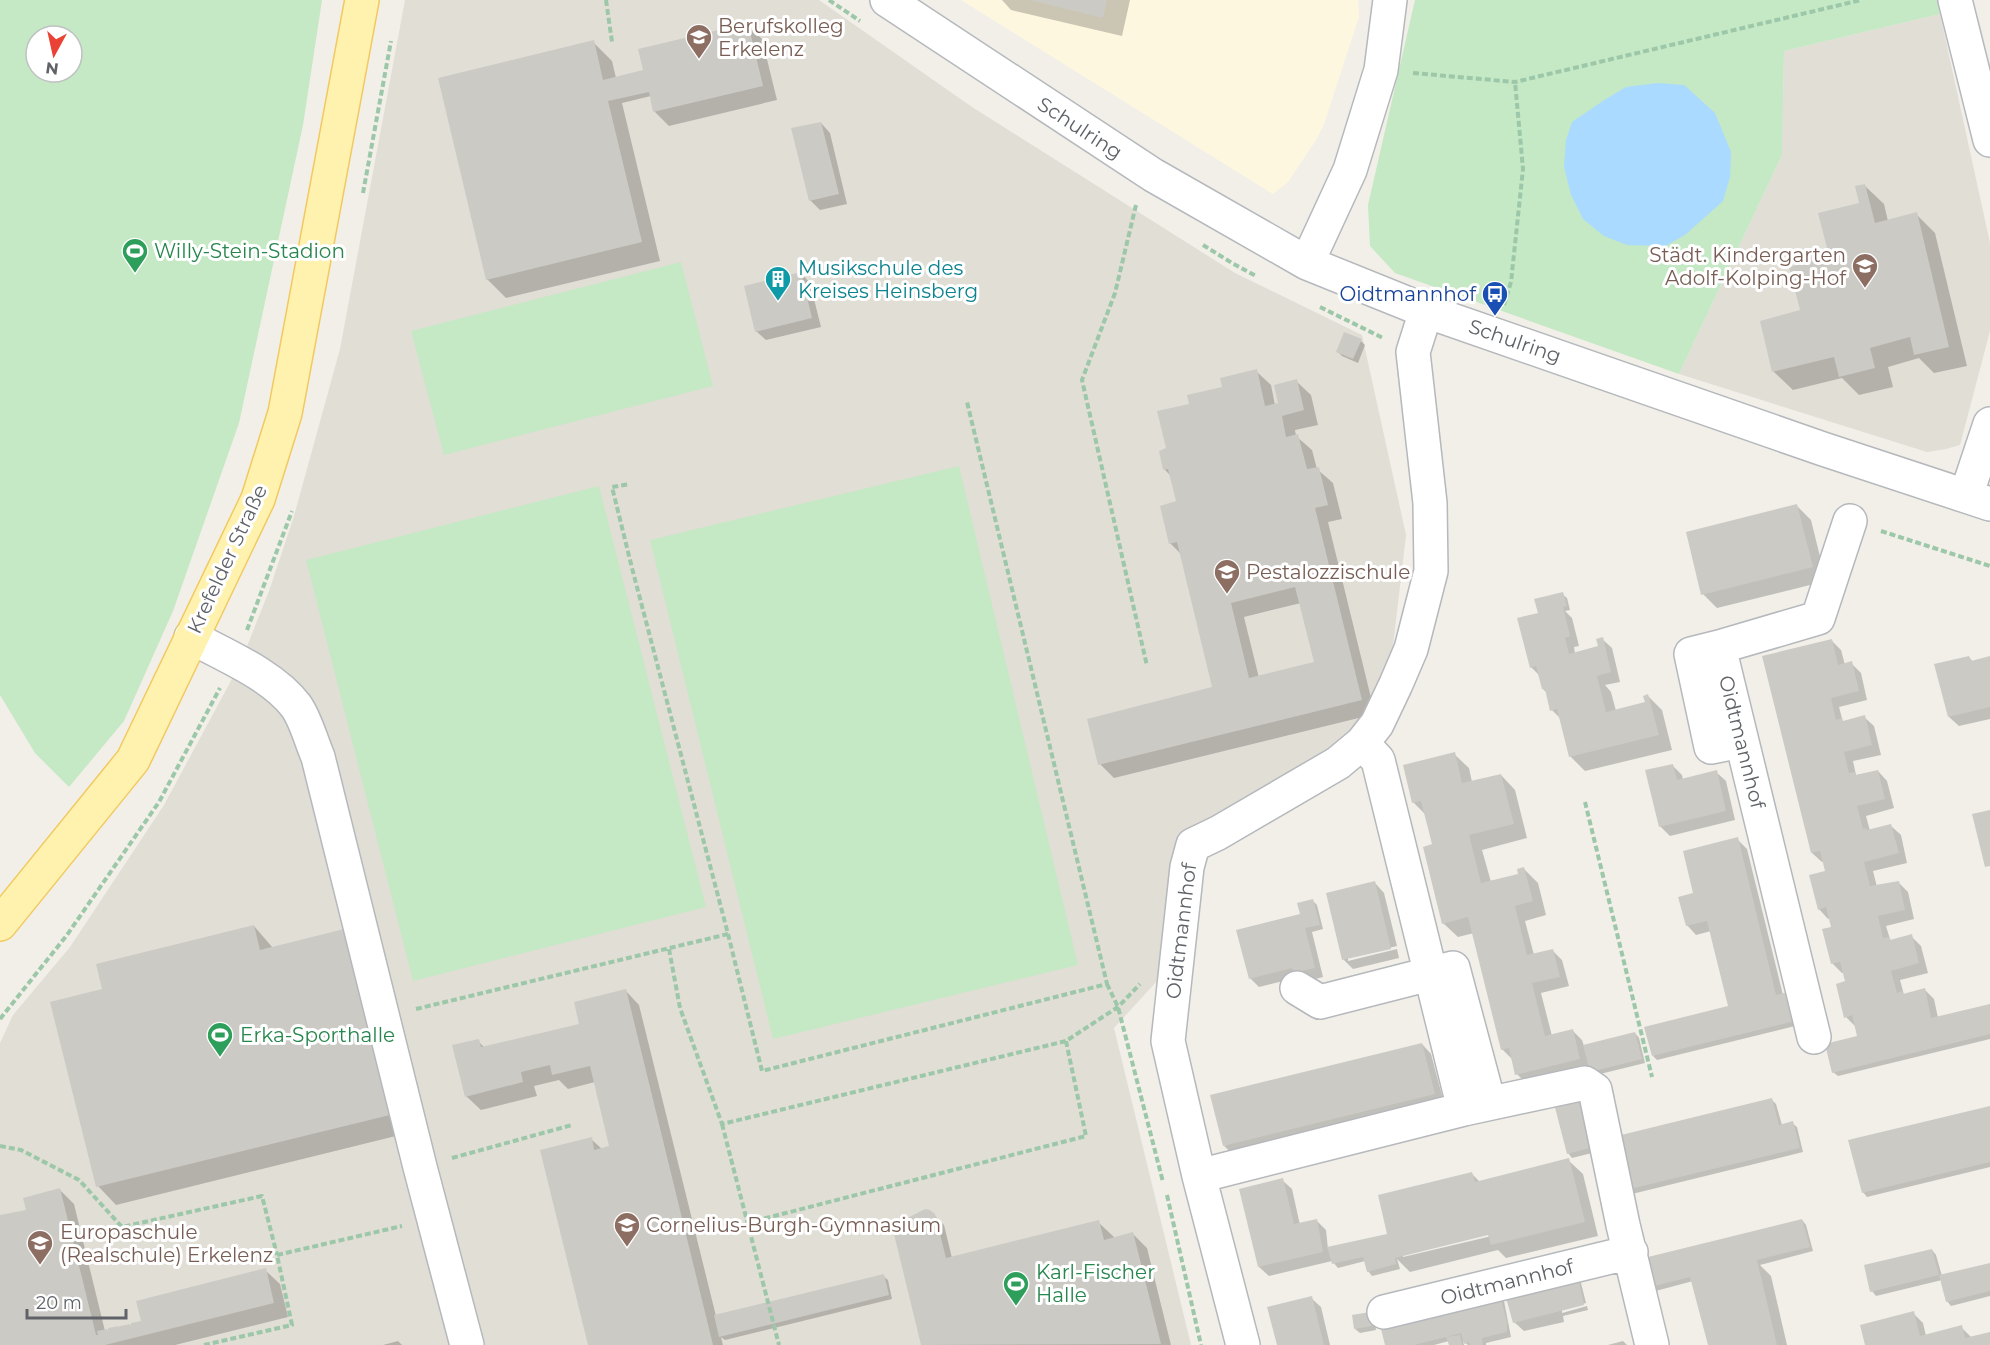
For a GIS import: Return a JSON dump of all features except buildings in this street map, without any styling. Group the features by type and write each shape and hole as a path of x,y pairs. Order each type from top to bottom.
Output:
{"main road":[{"name":"Krefelder Straße","path":"0,924 133,760 258,499 285,413 362,0"}],"street":[{"name":"Schulring","path":"887,0 1153,175 1307,263 1426,311 1822,449 1978,500"},
{"path":"1307,263 1350,170 1381,70 1390,0"},
{"path":"1955,0 1988,121"},
{"name":"Oidtmannhof","path":"1243,1345 1199,1176 1168,1041 1187,867 1193,845 1338,763 1362,743 1377,724 1411,649 1431,571 1430,503 1413,352 1426,311"},
{"path":"1978,500 1990,424"},
{"name":"Oidtmannhof","path":"1814,1037 1719,647 1818,618 1850,521"},
{"path":"191,637 277,686 296,707 318,758 467,1345"},
{"path":"1362,743 1378,760 1431,975 1477,1106"},
{"path":"1298,988 1320,1002 1431,975"},
{"path":"1199,1176 1477,1106 1585,1083 1595,1090 1623,1226 1652,1345"},
{"name":"Oidtmannhof","path":"1384,1312 1631,1252"}],"path":[{"path":"606,0 612,42"},
{"path":"1381,70 1515,82 1861,0"},
{"path":"1495,334 1511,282 1523,169 1515,82"},
{"path":"1147,666 1082,380 1115,293 1136,203 1153,175"},
{"path":"630,484 612,487 762,1071 1107,984 968,402"},
{"path":"1850,521 1990,566"},
{"path":"1585,802 1652,1077"},
{"path":"383,1017 728,934"},
{"path":"669,948 680,1008 722,1124 779,1345"},
{"path":"722,1124 1066,1041 1118,1006"},
{"path":"747,1223 1086,1136 1066,1041"},
{"path":"420,1167 572,1125"},
{"path":"0,1146 21,1150 79,1180 122,1227 262,1196 292,1325 204,1345"},
{"path":"1166,1195 1201,1345"},
{"path":"277,1255 434,1219"}],"shaded area":[{"path":"405,0 819,0 972,107 1235,273 1362,335 1406,535 1392,654 1359,733 1182,845 1158,980 1114,1028 1191,1345 0,1345 0,1043 13,1015 70,947 164,805 240,664 269,591 294,516 340,349"},
{"path":"961,0 1358,0 1359,17 1324,124 1288,182 1273,194"},
{"path":"1940,14 1990,243 1990,331 1960,445 1927,452 1679,374 1782,155 1784,51"}],"green space":[{"name":"Willy-Stein-Stadion","path":"0,0 322,0 303,125 239,423 173,611 124,721 69,787 35,753 0,695"},
{"path":"1415,0 1937,0 1940,14 1784,51 1782,155 1679,374 1395,273 1370,246 1368,205"},
{"path":"681,262 713,386 444,455 411,331"},
{"path":"959,466 1078,965 773,1039 650,540"},
{"path":"599,486 706,907 413,981 306,560"}],"water":[{"path":"1658,83 1684,85 1715,113 1731,152 1730,177 1723,201 1685,235 1665,246 1627,245 1604,236 1583,219 1571,195 1564,167 1566,140 1572,122 1606,99 1626,87"}],"place":[{"name":"Berufskolleg Erkelenz","path":"699,60"},
{"name":"Willy-Stein-Stadion","path":"135,274"},
{"name":"Städt. Kindergarten Adolf-Kolping-Hof","path":"1865,289"},
{"name":"Musikschule des Kreises Heinsberg","path":"778,302"},
{"name":"Oidtmannhof","path":"1495,317"},
{"name":"Pestalozzischule","path":"1227,595"},
{"name":"Erka-Sporthalle","path":"220,1058"},
{"name":"Cornelius-Burgh-Gymnasium","path":"627,1248"},
{"name":"Europaschule (Realschule) Erkelenz","path":"40,1266"},
{"name":"Karl-Fischer Halle","path":"1016,1307"}]}
